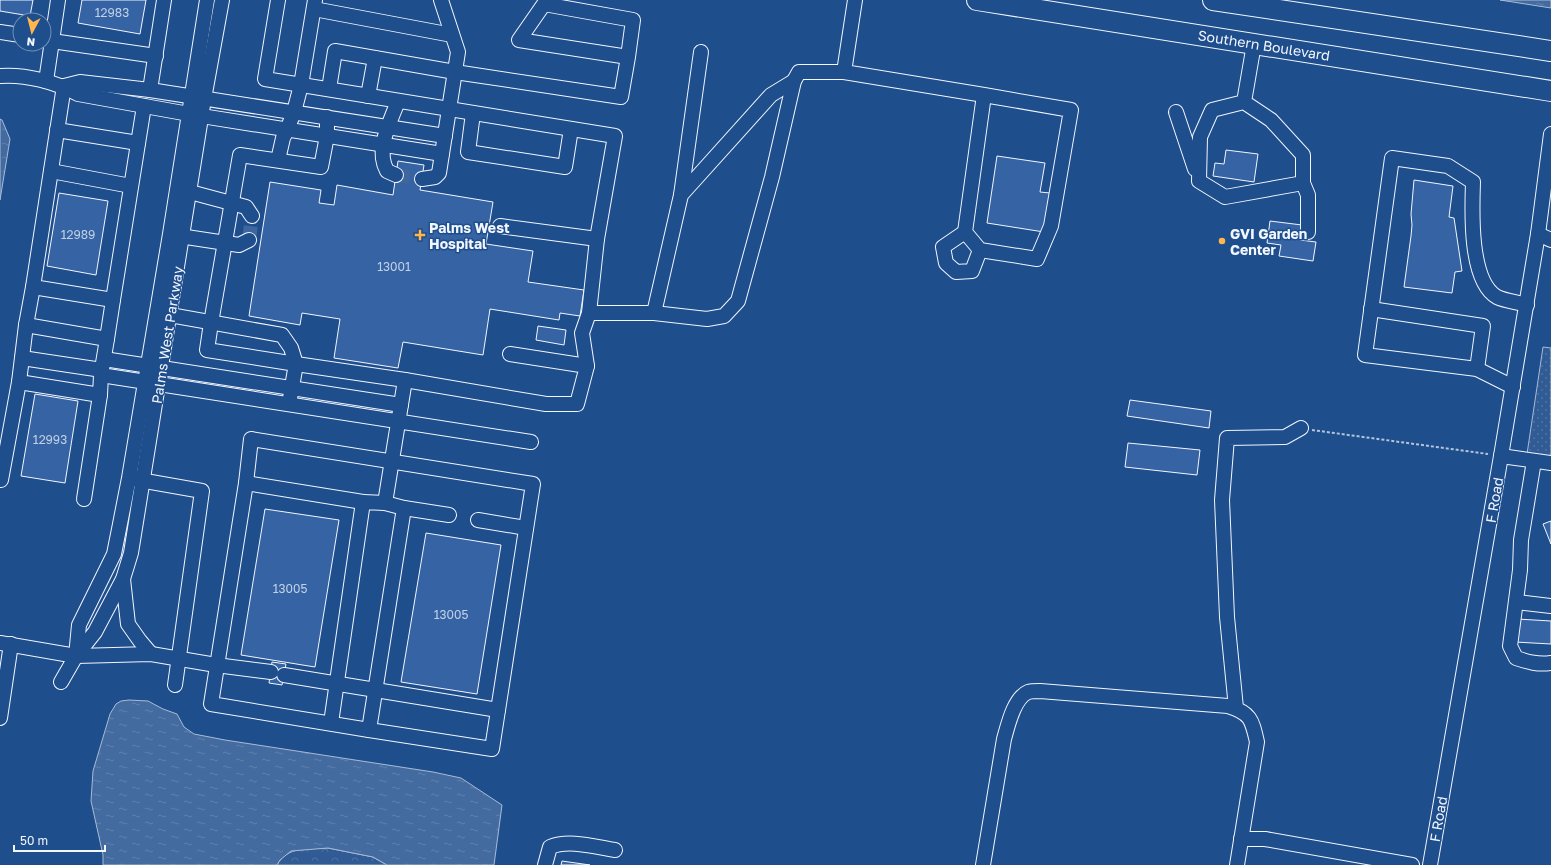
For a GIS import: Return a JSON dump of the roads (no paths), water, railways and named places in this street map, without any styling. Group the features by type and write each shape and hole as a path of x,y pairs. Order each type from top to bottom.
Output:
{"highway":[{"name":"Southern Boulevard","path":"977,0 1551,90"},
{"path":"1213,0 1551,51"}],"street":[{"path":"52,24 58,0"},
{"path":"150,90 164,0"},
{"name":"Palms West Parkway","path":"61,682 76,656 96,632 123,579 131,553 144,382 155,366 170,315 176,235 190,192 207,0"},
{"name":"Palms West Parkway","path":"198,98 222,0"},
{"path":"278,0 265,79 614,136 597,239 589,313 582,333 587,366 577,404 546,404 405,380 207,350 240,155 321,167 327,136 327,117"},
{"path":"422,179 436,177 439,173 458,52 441,0"},
{"path":"844,72 855,0"},
{"path":"329,89 335,51 455,72 621,97 628,57 633,20 544,4 519,40 628,57"},
{"path":"278,160 283,138 294,112 301,85 314,5 452,34"},
{"path":"0,32 12,34"},
{"path":"52,41 156,56"},
{"path":"1244,102 1254,44"},
{"path":"46,81 47,52"},
{"path":"654,313 681,195 701,52"},
{"path":"368,96 375,58"},
{"path":"589,313 654,313 707,319 724,316 738,301 772,177 794,81 799,72 844,72 984,95 1071,110 1051,226 1037,259 980,250 965,232 984,95"},
{"path":"0,76 10,75 46,81 64,86 78,94 144,106 442,154"},
{"path":"681,195 771,95 794,81"},
{"path":"64,86 80,82 150,90 445,136"},
{"path":"1,480 19,382 26,325 64,86"},
{"path":"396,175 387,171 382,158 383,145 388,127 398,101"},
{"path":"1200,181 1200,137 1212,110 1244,102 1271,120 1303,155 1303,183 1308,196 1308,232"},
{"path":"84,499 100,395 102,368 144,106"},
{"path":"1176,112 1200,181 1225,197 1303,183"},
{"path":"473,113 468,152 565,167 571,129"},
{"name":"Palms West Parkway","path":"76,656 79,625 114,554 136,480 158,384 155,366 196,115"},
{"path":"57,130 138,143"},
{"name":"F Road","path":"1430,865 1527,305 1545,237 1551,134"},
{"path":"1513,387 1477,369 1365,355 1392,158 1448,166 1473,182 1472,212 1476,260 1486,288 1497,297 1527,305"},
{"path":"51,170 131,186"},
{"path":"190,192 246,207 252,216"},
{"path":"500,226 597,239"},
{"path":"965,232 943,247 946,263 956,272 972,271 980,250"},
{"path":"176,235 239,245 249,240"},
{"path":"33,287 113,300"},
{"path":"1371,309 1483,326 1477,369"},
{"path":"170,315 282,335 291,348 296,364 289,404"},
{"path":"26,325 107,339"},
{"path":"510,354 587,366"},
{"path":"22,358 102,368 155,366 401,405"},
{"path":"102,368 144,382 531,442"},
{"path":"385,503 405,380"},
{"path":"19,382 100,395"},
{"path":"1236,708 1227,617 1222,500 1227,438 1286,436 1301,428"},
{"path":"251,439 392,463 532,484 492,749 211,704 246,483 251,439"},
{"path":"1502,456 1551,463"},
{"path":"1534,461 1521,540 1520,570 1510,646 1516,658 1541,664 1551,663"},
{"path":"136,480 202,491 175,685"},
{"path":"246,483 363,502 385,503 404,508 449,515"},
{"path":"331,723 363,502"},
{"path":"369,730 404,508"},
{"path":"478,520 526,528"},
{"path":"123,579 128,624 151,654"},
{"path":"1516,602 1551,606"},
{"path":"0,718 6,644 76,656 151,654 216,666 277,674 498,710"},
{"path":"983,865 1004,739 1010,718 1018,702 1027,692 1040,691 1228,706 1242,710 1253,724 1257,742 1237,865"},
{"path":"1241,839 1265,839 1412,865"},
{"path":"545,865 550,847 558,844 580,845 615,850"}],"water":[{"path":"1500,0 1551,0 1551,8"},
{"path":"0,119 2,120 10,139 0,200"},
{"path":"121,701 148,701 177,714 184,727 194,734 433,772 461,778 502,805 494,865 387,865 373,857 328,848 291,851 280,860 277,865 103,865 103,855 91,801 93,771 110,714 116,704"}],"tunnel":[{"path":"396,175 422,179"},
{"path":"249,240 252,216"}],"place":[{"name":"Palms West Hospital","path":"420,235"},
{"name":"GVI Garden Center","path":"1222,241"}]}
